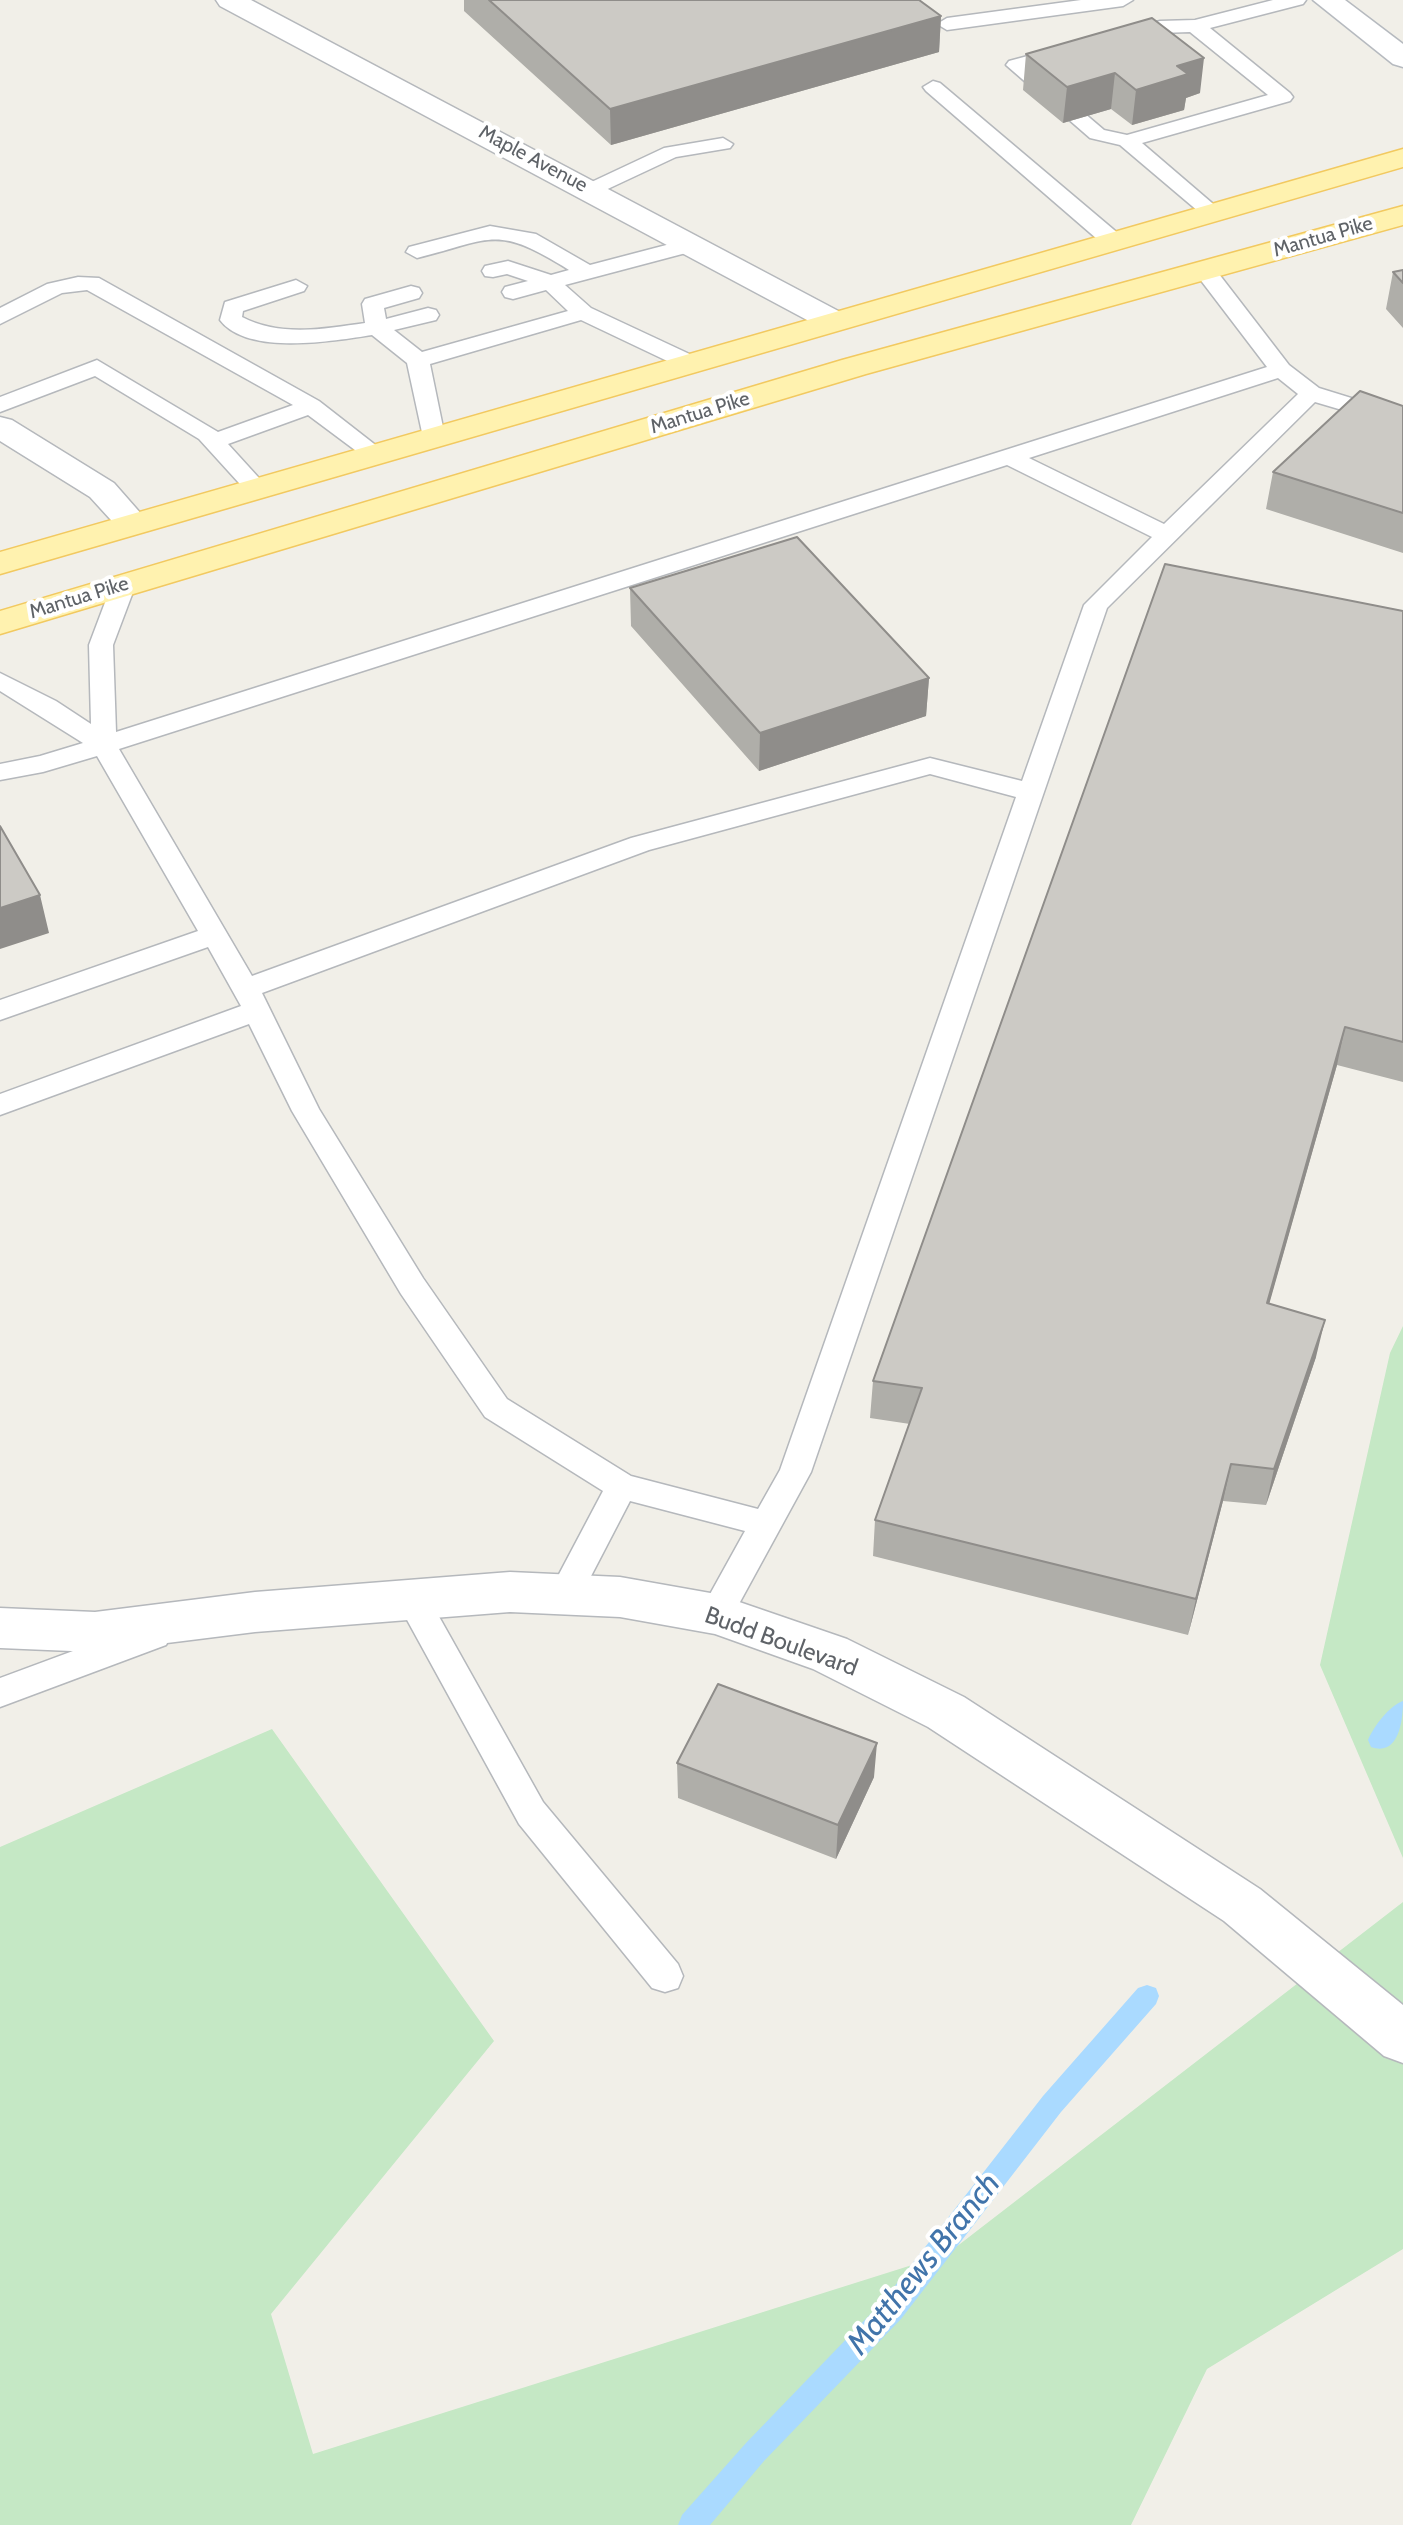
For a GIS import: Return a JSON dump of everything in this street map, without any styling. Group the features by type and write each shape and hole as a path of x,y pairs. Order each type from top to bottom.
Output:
{"main road":[{"path":"0,563 1403,158"},
{"name":"Mantua Pike","path":"0,623 839,372 1403,215"}],"street":[{"name":"Maple Avenue","path":"230,0 833,321"},
{"path":"1327,0 1403,58"},
{"path":"0,427 102,490 133,524"},
{"name":"Budd Boulevard","path":"0,1628 95,1632 411,1598 510,1592 620,1597 716,1614 830,1654 946,1712 1242,1905 1403,2038"}],"lane":[{"path":"947,24 1123,0"},
{"path":"1212,213 1127,141 1097,134 1016,65 1160,27 1195,26 1296,0"},
{"path":"1127,141 1283,97 1195,26"},
{"path":"933,87 1112,240"},
{"path":"590,190 671,152 723,144"},
{"path":"417,252 490,232 517,235 547,247 587,272"},
{"path":"513,292 693,244"},
{"path":"493,271 508,267 550,282 576,308 690,363"},
{"path":"1204,270 1281,370 1311,393 1403,421"},
{"path":"576,308 587,272"},
{"path":"0,317 56,286 73,282 91,283 311,406 375,454"},
{"path":"296,286 233,307 231,320 248,332 288,335 377,328 428,315"},
{"path":"411,293 373,304 377,328 410,354 434,437"},
{"path":"531,313 576,308"},
{"path":"410,354 576,308"},
{"path":"410,354 446,336"},
{"path":"0,405 97,367 214,441 257,489"},
{"path":"0,772 43,764 104,745 1281,370"},
{"path":"716,1614 795,1472 1096,605 1311,393"},
{"path":"214,441 311,406"},
{"path":"1008,457 1167,535"},
{"path":"104,745 101,645 124,584"},
{"path":"0,681 47,707 104,745 251,1000 306,1111 388,1245 496,1408 622,1486 767,1524"},
{"path":"0,1105 251,1000 640,844 930,766 1031,792"},
{"path":"0,1010 214,935"},
{"path":"564,1595 622,1486"},
{"path":"411,1598 531,1813 665,1976"},
{"path":"0,1693 197,1619"}],"green space":[{"path":"1403,1326 1403,1858 1320,1665 1390,1353"},
{"path":"272,1729 494,2041 271,2314 313,2454 947,2254 1403,1902 1403,2249 1207,2369 1131,2525 0,2525 0,1847"}],"building":[{"path":"489,0 919,0 941,16 610,109"},
{"path":"1152,18 1204,58 1177,66 1188,74 1136,90 1115,73 1067,87 1026,54"},
{"path":"1403,270 1403,283 1393,272"},
{"path":"1360,391 1403,406 1403,513 1273,472"},
{"path":"797,537 929,678 760,733 630,588"},
{"path":"1165,564 1403,611 1403,1042 1345,1027 1267,1303 1325,1320 1274,1469 1231,1464 1196,1599 875,1520 922,1388 873,1381"},
{"path":"0,826 40,895 0,908"},
{"path":"718,1684 877,1743 838,1825 677,1763"}],"waterway":[{"name":"Matthews Branch","path":"1379,1740 1403,1711"},
{"name":"Matthews Branch","path":"692,2525 755,2452 892,2310 1052,2104 1147,1996"}]}
